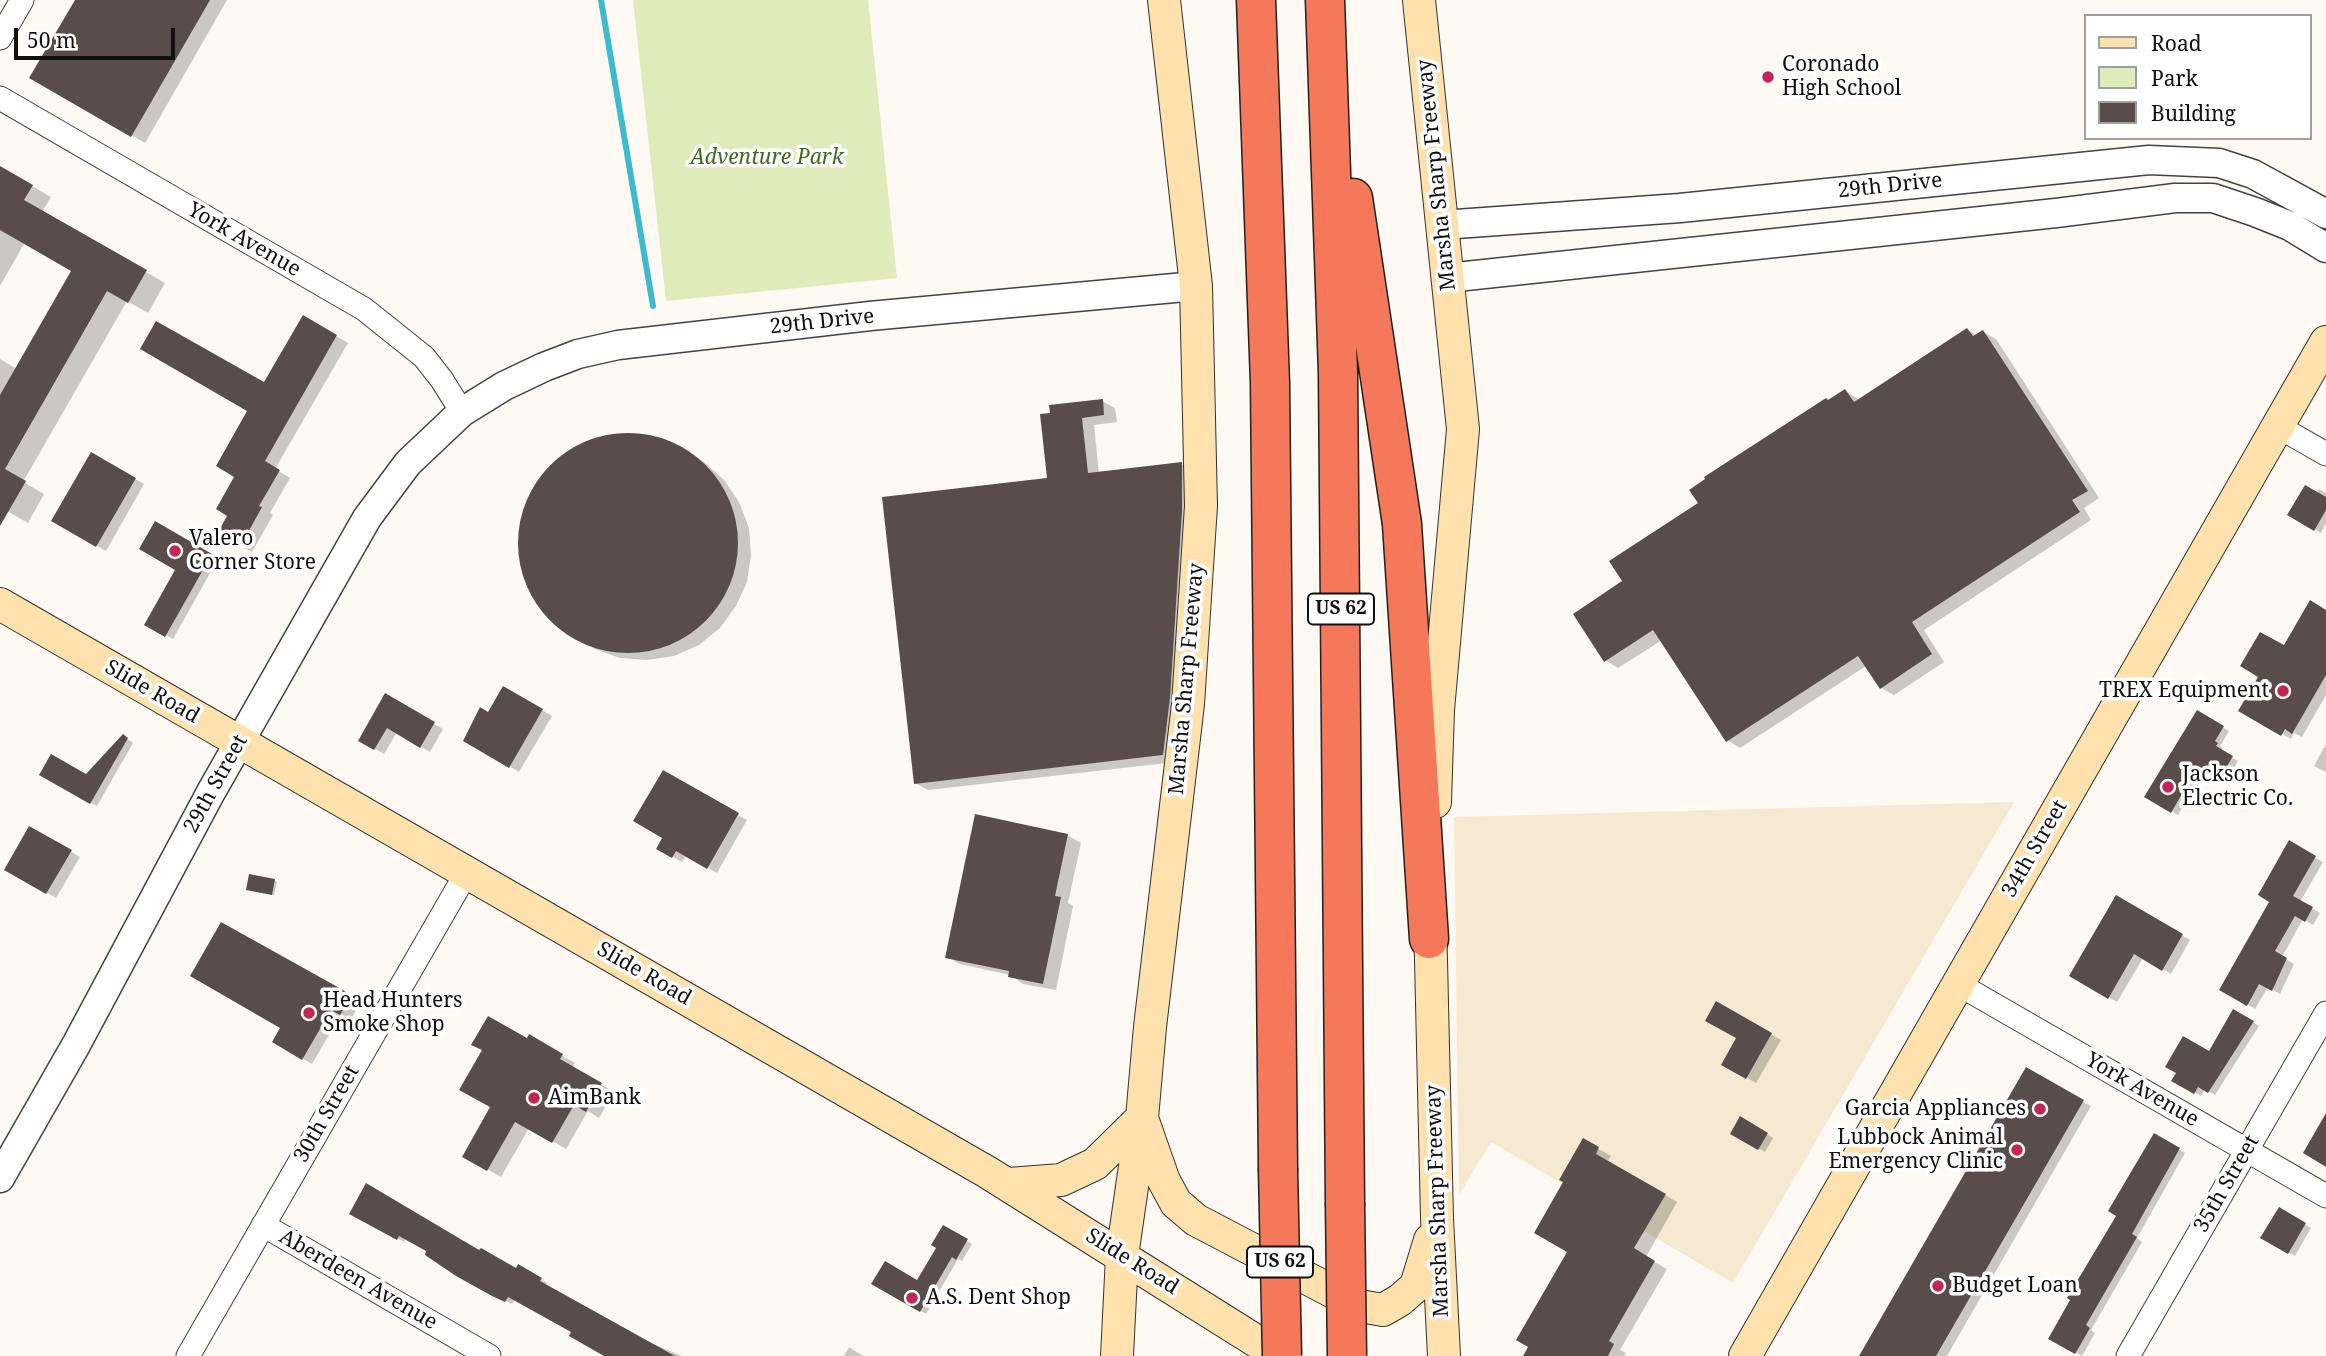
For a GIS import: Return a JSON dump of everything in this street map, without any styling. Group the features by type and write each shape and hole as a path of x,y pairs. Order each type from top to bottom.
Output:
{"highway":[{"name":"US 62","path":"1256,0 1270,383 1281,1356"},
{"name":"US 62","path":"1325,8 1338,373 1347,1356"},
{"path":"1325,8 1402,524 1429,939"}],"main road":[{"name":"Marsha Sharp Freeway","path":"1117,1356 1122,1256 1142,1118 1188,704 1201,506 1196,286 1164,0"},
{"name":"Marsha Sharp Freeway","path":"1419,0 1463,429 1438,710 1429,939 1444,1356"},
{"name":"34th Street","path":"1745,1356 2326,342"},
{"name":"Slide Road","path":"0,604 1009,1184 1281,1356"},
{"path":"1009,1184 1061,1180 1095,1164 1142,1118 1164,1181 1176,1203 1196,1220 1360,1306 1383,1310 1416,1286 1437,1219"}],"street":[{"path":"0,38 22,0"},
{"name":"York Avenue","path":"0,98 363,309 424,357 463,412"},
{"name":"29th Drive","path":"1442,225 1681,208 2066,167 2180,160 2218,163 2253,174 2326,215"},
{"path":"1447,278 2175,198 2213,198 2290,226 2326,248"},
{"path":"1681,208 1684,254"},
{"name":"29th Drive","path":"463,412 504,386 544,367 578,354 618,345 870,316 1196,286"},
{"name":"29th Street","path":"0,1178 76,1045 239,742 367,519 408,463 463,412"},
{"path":"2278,427 2326,454"},
{"name":"30th Street","path":"188,1356 467,872"},
{"name":"York Avenue","path":"1958,984 2326,1196"},
{"name":"35th Street","path":"2128,1356 2326,1013"},
{"name":"Aberdeen Avenue","path":"263,1225 489,1356"}],"shaded area":[{"path":"2014,802 1733,1283 1491,1142 1459,1195 1454,817"}],"green space":[{"name":"Adventure Park","path":"633,0 868,0 897,278 666,301"}],"building":[{"path":"75,0 210,0 131,137 29,78"},
{"path":"0,166 33,185 24,200 147,270 128,303 107,291 5,469 26,481 0,526 0,395 71,271 0,230"},
{"path":"303,315 337,335 265,461 280,470 240,547 217,534 227,516 216,509 234,477 216,466 247,411 140,349 156,321 264,382"},
{"path":"1967,328 1973,336 1983,330 2088,491 2072,500 2080,512 1912,622 1932,654 1880,689 1858,656 1726,742 1653,630 1604,662 1573,614 1622,581 1609,561 1698,503 1689,490 1705,479 1704,477 1826,398 1828,400 1845,389 1854,402"},
{"path":"1103,399 1104,415 1082,418 1088,473 1182,462 1182,511 1170,698 1163,755 914,784 882,497 1047,478 1040,414 1050,413 1049,405"},
{"path":"628,433 649,435 680,446 706,465 725,491 736,522 736,564 725,595 706,621 680,640 649,651 628,653 607,651 576,640 550,621 531,595 520,564 518,543 520,522 531,491 550,465 576,446 607,435"},
{"path":"91,452 136,478 96,547 51,521"},
{"path":"2305,485 2326,497 2326,510 2314,531 2287,515"},
{"path":"155,521 212,554 165,637 144,625 175,570 139,549"},
{"name":"TREX Equipment","path":"2310,600 2326,610 2326,675 2292,734 2285,729 2281,736 2238,711 2258,677 2240,666 2260,632 2284,645"},
{"path":"503,686 543,709 509,768 463,741 480,707 488,712"},
{"path":"385,693 435,722 420,748 387,728 374,750 358,741"},
{"path":"2197,710 2224,726 2215,741 2218,743 2216,746 2233,756 2220,778 2206,771 2203,776 2195,771 2171,813 2144,797"},
{"path":"123,734 128,738 90,804 39,775 51,754 86,774"},
{"path":"663,770 739,813 707,869 676,851 672,858 656,849 662,838 633,821"},
{"path":"975,814 1068,834 1055,896 1061,897 1043,984 1008,977 1009,971 945,958"},
{"path":"29,826 72,850 46,894 4,870"},
{"path":"2289,840 2316,856 2293,896 2313,907 2305,922 2295,916 2275,951 2287,958 2272,991 2259,984 2247,1006 2219,990 2269,902 2258,895"},
{"path":"249,874 275,879 272,895 246,890"},
{"path":"2116,895 2183,934 2162,971 2134,954 2108,999 2069,976"},
{"path":"221,922 352,995 340,1015 331,1010 302,1060 272,1042 280,1028 190,976"},
{"path":"1716,1001 1772,1033 1746,1079 1721,1065 1736,1038 1705,1021"},
{"path":"2233,1009 2254,1021 2208,1093 2198,1087 2194,1094 2171,1081 2176,1073 2165,1067 2183,1036 2209,1051"},
{"name":"AimBank","path":"488,1016 527,1038 529,1034 563,1054 560,1059 602,1083 586,1112 574,1105 552,1143 515,1122 487,1171 462,1157 490,1107 459,1090 482,1050 471,1045"},
{"path":"2026,1067 2084,1100 2028,1197 1936,1356 1859,1356"},
{"path":"2326,1113 2326,1167 2303,1153"},
{"path":"1740,1116 1768,1133 1758,1150 1730,1134"},
{"path":"2154,1133 2180,1148 2132,1234 2137,1237 2086,1325 2090,1328 2075,1354 2048,1339 2070,1300 2067,1298 2116,1216 2108,1211"},
{"path":"1583,1138 1599,1147 1596,1154 1666,1194 1634,1248 1655,1261 1609,1341 1614,1344 1608,1356 1523,1356 1528,1347 1516,1340 1567,1252 1534,1233 1563,1182 1559,1180"},
{"path":"366,1183 479,1250 481,1248 516,1268 518,1264 542,1278 540,1281 675,1356 604,1356 569,1336 571,1332 508,1297 505,1302 456,1276 425,1255 426,1251 399,1236 397,1240 349,1214"},
{"path":"2279,1207 2306,1223 2288,1254 2260,1238"},
{"name":"A.S. Dent Shop","path":"943,1225 968,1239 956,1260 952,1257 920,1312 871,1284 885,1261 917,1280 936,1248 931,1245"}],"waterway":[{"path":"601,0 653,306"}],"place":[{"name":"Coronado High School","path":"1768,77"},
{"name":"Valero Corner Store","path":"175,551"},
{"name":"TREX Equipment","path":"2283,691"},
{"name":"Jackson Electric Co.","path":"2168,787"},
{"name":"Head Hunters Smoke Shop","path":"309,1013"},
{"name":"AimBank","path":"534,1098"},
{"name":"Garcia Appliances","path":"2040,1109"},
{"name":"Lubbock Animal Emergency Clinic","path":"2017,1150"},
{"name":"Budget Loan","path":"1938,1286"},
{"name":"A.S. Dent Shop","path":"912,1298"}]}
